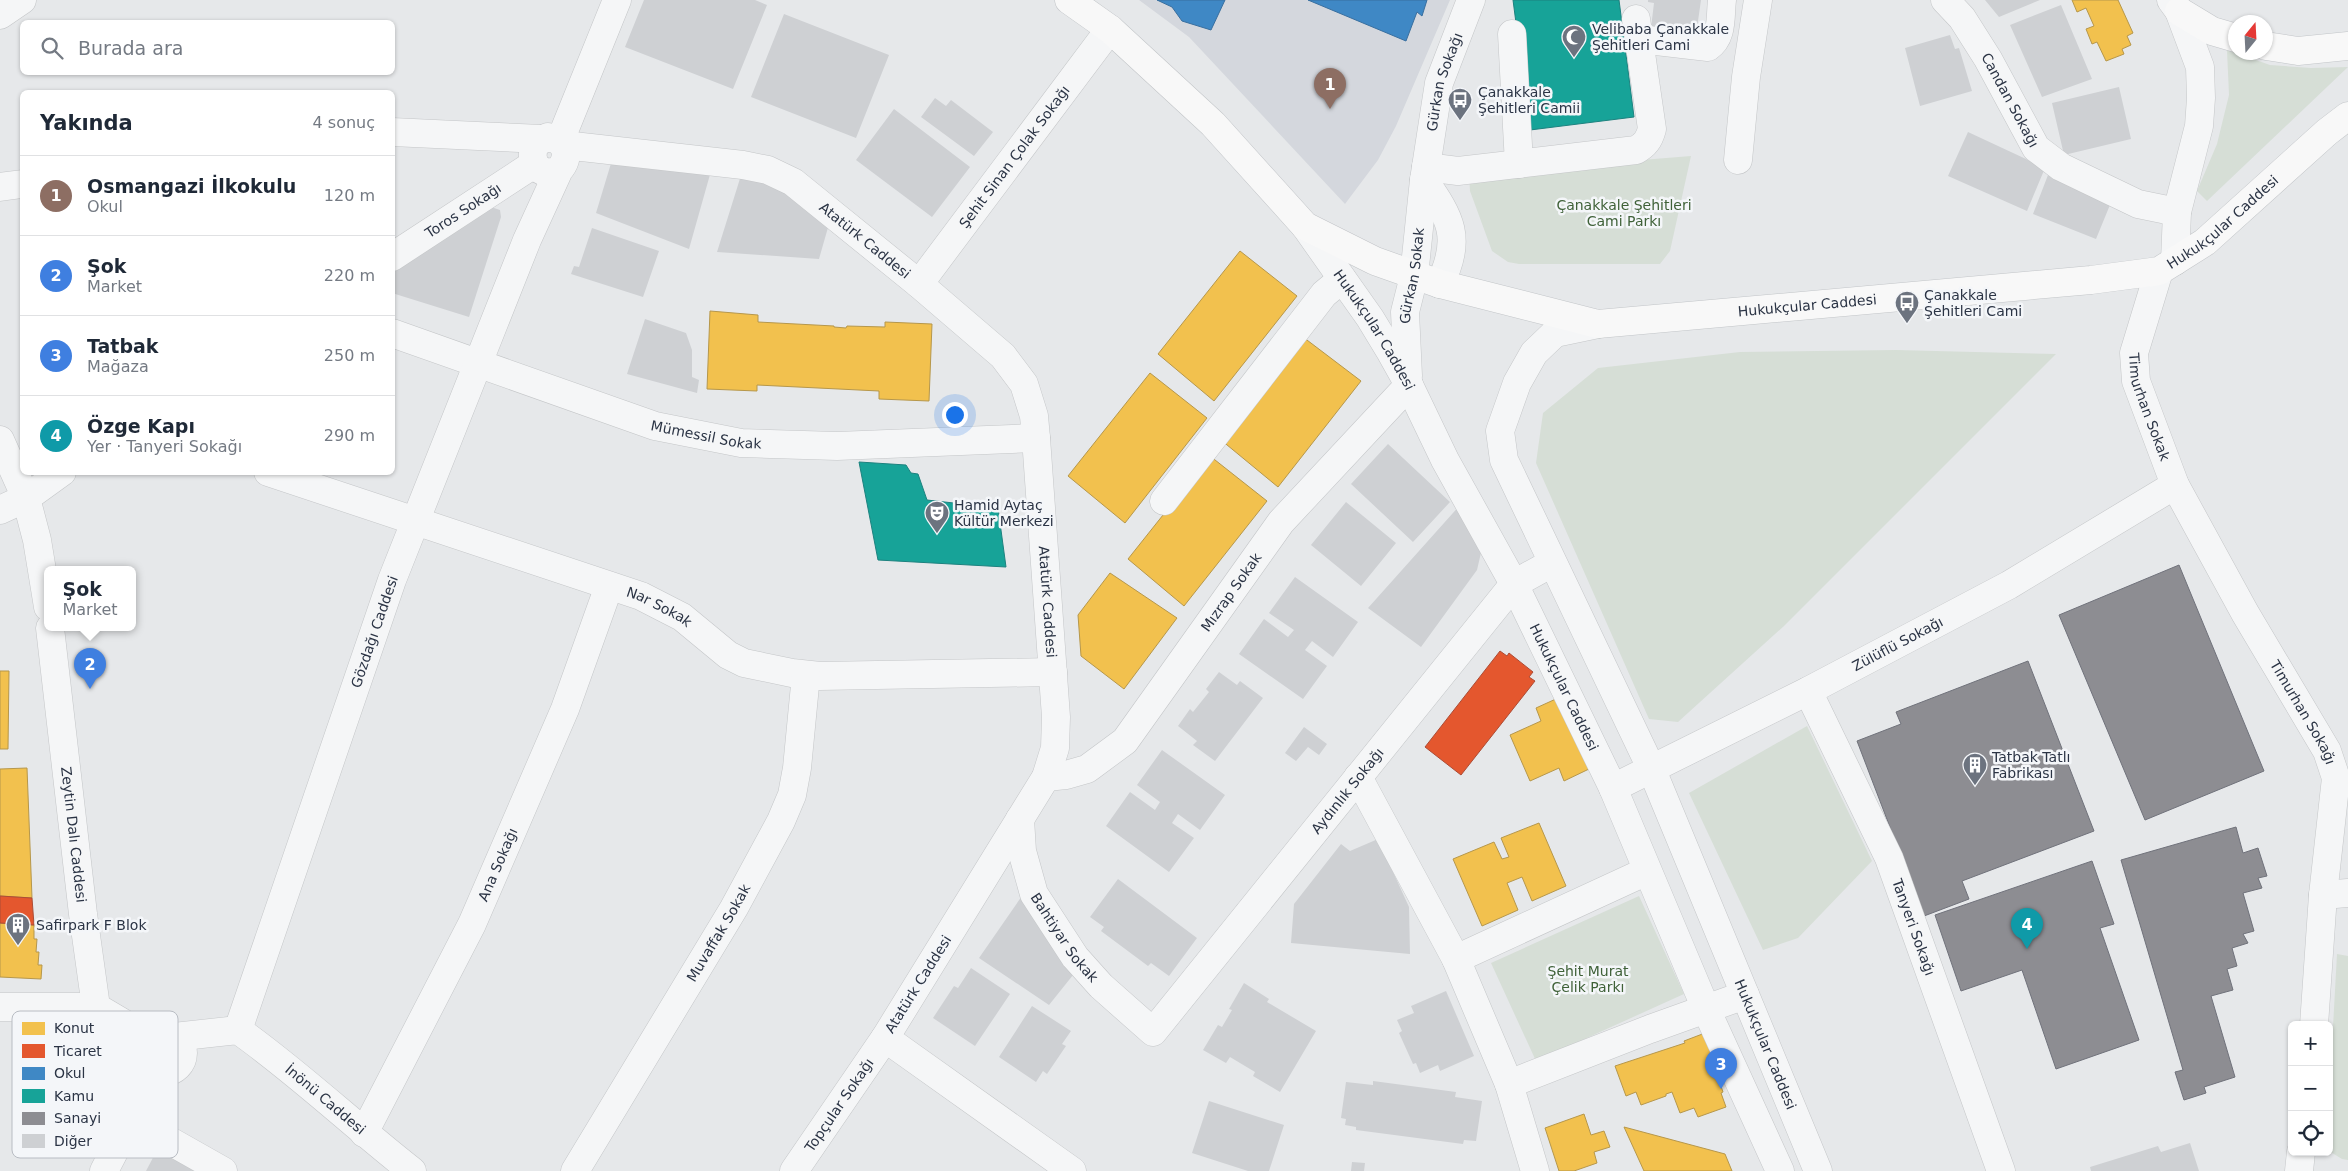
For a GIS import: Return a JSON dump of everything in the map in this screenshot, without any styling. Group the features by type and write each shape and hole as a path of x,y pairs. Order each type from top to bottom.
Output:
{"main road":[{"name":"Hukukçular Caddesi","path":"1069,0 1110,29 1213,124 1305,226 1350,250 1414,276 1598,324 2091,280 2167,266 2205,242 2327,132 2348,116"},
{"path":"2175,6 2212,30 2228,35"},
{"path":"2273,47 2298,51 2348,46"}],"street":[{"path":"0,15 22,0"},
{"name":"Gözdağı Caddesi","path":"238,1030 365,656 414,522 478,365 526,240 550,156 617,0"},
{"name":"Gürkan Sokağı","path":"1425,173 1438,83 1471,0"},
{"path":"1440,284 1448,268 1452,249 1452,233 1447,214 1425,173 1458,171 1636,150 1647,143 1652,129 1638,29 1708,47 1718,36 1722,0"},
{"path":"1738,160 1746,77 1758,0"},
{"name":"Candan Sokağı","path":"1945,0 1962,18 1988,60 2036,148 2061,166 2138,204 2177,212"},
{"name":"Timurhan Sokak","path":"2175,6 2200,67 2201,98 2199,126 2177,212 2167,266 2134,353 2136,381 2175,485"},
{"name":"Şehit Sinan Çolak Sokağı","path":"919,284 1110,29"},
{"path":"1512,34 1519,164"},
{"path":"395,132 451,134 550,156"},
{"name":"Atatürk Caddesi","path":"550,156 611,152 700,159 768,170 793,182 919,284 1003,356 1024,384 1034,416 1036,438 1056,716 1055,748 1046,776 885,1038 1072,1171"},
{"name":"Toros Sokağı","path":"395,255 550,156"},
{"name":"Gürkan Sokak","path":"1409,385 1405,312 1414,276 1425,173"},
{"path":"0,187 20,184"},
{"name":"Hukukçular Caddesi","path":"1305,226 1370,318 1409,385 1445,460 1514,584 1613,788 1706,1009 1780,1171"},
{"path":"1164,501 1324,294 1342,279"},
{"name":"Hukukçular Caddesi","path":"1598,324 1555,333 1542,343 1526,365 1517,383 1500,431 1504,460 1652,770 1818,1171"},
{"name":"Mümessil Sokak","path":"395,334 655,426 741,442 838,446 1036,438"},
{"name":"Mızrap Sokak","path":"1046,776 1066,775 1087,769 1125,741 1281,522 1409,385"},
{"path":"0,440 26,498 37,540 44,583"},
{"path":"0,510 26,498 58,475"},
{"name":"Nar Sokak","path":"277,475 660,604 682,617 728,655 744,663 806,675 1053,672"},
{"name":"Zülüflü Sokağı","path":"1613,788 1808,691 2009,585 2175,485"},
{"name":"Timurhan Sokağı","path":"2175,485 2245,613 2328,751 2336,778 2336,894 2315,1021"},
{"name":"Aydınlık Sokağı","path":"1153,1032 1514,584 1552,562"},
{"name":"Ana Sokağı","path":"364,1133 472,924 565,709 609,586"},
{"name":"Zeytin Dalı Caddesi","path":"50,631 82,914 96,1007"},
{"name":"Muvaffak Sokak","path":"575,1171 729,915 781,821 792,795 797,768 806,675"},
{"name":"Tanyeri Sokağı","path":"1808,691 1889,858 2001,1171"},
{"path":"1358,777 1456,959 1510,1084 1535,1171"},
{"name":"Bahtiyar Sokak","path":"1020,819 1022,850 1034,894 1075,957 1108,992 1153,1032"},
{"path":"1456,959 1647,871"},
{"path":"1510,1084 1745,995"},
{"path":"0,1007 96,1007 105,1011"},
{"path":"178,1036 238,1030"},
{"path":"178,1062 238,1030"},
{"name":"İnönü Caddesi","path":"238,1030 273,1055 364,1133 412,1171"},
{"name":"Topçular Sokağı","path":"794,1171 885,1038"},
{"path":"178,1146 223,1171"},
{"path":"2299,1171 2301,1156"},
{"path":"104,1171 111,1158"}],"shaded area":[{"path":"1139,0 1450,0 1396,126 1378,160 1345,204 1189,37"}],"green space":[{"path":"2227,50 2228,60 2256,60 2270,65 2311,68 2348,67 2207,201 2197,191 2217,144 2229,95"},
{"name":"Çanakkale Şehitleri Cami Parkı","path":"1691,156 1670,251 1660,264 1519,264 1508,262 1492,251 1470,191 1469,174"},
{"path":"1896,350 2056,354 1784,626 1678,722 1649,719 1536,463 1543,413 1598,368 1740,352"},
{"path":"1807,726 1872,861 1798,938 1763,950 1689,793"},
{"name":"Şehit Murat Çelik Parkı","path":"1639,896 1684,994 1536,1061 1491,963"},
{"path":"2337,954 2348,956 2348,1160 2333,1153 2333,1027"}],"building: Konut":[{"path":"2072,0 2118,0 2133,33 2127,36 2131,45 2122,49 2124,54 2106,61 2097,42 2092,44 2086,29 2094,26 2086,8 2077,12"},
{"path":"1240,251 1297,296 1214,401 1158,354"},
{"path":"710,311 758,315 758,322 846,328 847,326 885,327 885,322 932,324 929,401 879,399 879,391 757,385 757,391 707,389"},
{"path":"1303,337 1361,381 1278,487 1221,440"},
{"path":"1150,373 1207,418 1125,523 1068,476"},
{"path":"1210,456 1267,501 1184,606 1128,559"},
{"path":"1110,573 1177,618 1124,689 1081,656 1078,615"},
{"path":"0,671 9,671 8,749 0,749"},
{"path":"1558,698 1589,769 1564,781 1559,768 1530,781 1510,735 1541,721 1536,708"},
{"path":"27,768 32,898 0,896 0,769"},
{"path":"1539,823 1566,886 1532,901 1522,877 1507,883 1518,910 1482,926 1453,859 1494,842 1502,859 1509,857 1501,838"},
{"name":"Safirpark F Blok","path":"0,923 34,925 34,939 37,939 36,952 39,952 38,965 42,965 41,979 0,977"},
{"path":"1705,1033 1716,1062 1713,1064 1726,1107 1698,1117 1694,1108 1680,1113 1672,1092 1641,1105 1636,1092 1626,1096 1615,1066 1685,1043 1684,1041"},
{"path":"1584,1114 1591,1135 1604,1131 1610,1147 1594,1152 1597,1163 1574,1171 1559,1171 1545,1128"},
{"path":"1624,1127 1725,1154 1732,1171 1644,1171"}],"building: Ticaret":[{"path":"1500,651 1507,656 1509,653 1533,672 1529,677 1535,681 1461,775 1425,747"},
{"path":"0,896 32,898 34,925 0,923"}],"building: Okul":[{"path":"1157,0 1225,0 1211,30 1182,21 1172,7"},
{"path":"1308,0 1427,0 1422,16 1417,12 1406,41"}],"building: Kamu":[{"name":"Velibaba Çanakkale Şehitleri Cami","path":"1513,0 1619,0 1634,117 1530,130"},
{"name":"Hamid Aytaç Kültür Merkezi","path":"859,462 906,465 911,473 918,474 927,500 998,508 1006,567 878,560"}],"building: Sanayi":[{"path":"2179,565 2264,771 2145,820 2059,615"},
{"name":"Tatbak Tatlı Fabrikası","path":"2028,661 2094,831 1962,881 1969,899 1924,916 1857,741 1901,724 1896,712"},
{"path":"2236,827 2243,853 2258,848 2267,876 2258,878 2262,888 2243,893 2254,931 2243,934 2248,943 2232,948 2237,966 2227,969 2233,990 2211,996 2235,1077 2204,1087 2206,1093 2184,1100 2175,1072 2183,1070 2121,860"},
{"path":"2092,861 2114,924 2100,928 2139,1040 2056,1069 2022,970 1961,991 1935,915"}],"building: Diğer":[{"path":"644,0 755,0 767,5 733,89 625,47"},
{"path":"1648,0 1701,0 1696,35 1651,28 1654,3 1648,2"},
{"path":"1985,0 2040,0 1999,17"},
{"path":"2061,5 2092,79 2042,97 2010,25"},
{"path":"784,14 889,55 856,138 751,97"},
{"path":"1950,35 1955,49 1959,48 1972,91 1920,106 1905,48"},
{"path":"2119,87 2131,139 2064,155 2052,103"},
{"path":"935,98 946,106 951,100 993,132 974,156 921,117"},
{"path":"894,109 970,167 932,217 856,160"},
{"path":"1968,132 2045,168 2027,211 1948,176"},
{"path":"612,160 711,171 689,249 596,213"},
{"path":"743,169 831,217 819,259 717,252"},
{"path":"2048,175 2112,200 2096,239 2033,214"},
{"path":"491,207 500,210 501,217 469,317 395,294 395,271"},
{"path":"592,228 659,251 643,297 571,274 574,266 579,267"},
{"path":"645,319 686,333 692,350 692,377 699,380 697,393 627,374"},
{"path":"1388,444 1450,502 1413,542 1351,484"},
{"path":"1346,502 1396,543 1361,586 1311,545"},
{"path":"1461,504 1483,544 1477,570 1421,647 1368,608"},
{"path":"1295,577 1358,622 1333,657 1312,641 1305,650 1327,666 1303,699 1239,654 1264,619 1288,637 1294,630 1269,613"},
{"path":"1219,672 1237,685 1240,681 1263,698 1215,761 1193,745 1197,741 1178,726 1190,709 1193,712 1209,692 1206,689"},
{"path":"1304,727 1327,744 1319,755 1308,747 1296,761 1285,753"},
{"path":"1162,750 1225,795 1200,830 1178,814 1172,823 1194,838 1169,872 1106,826 1130,792 1155,810 1160,802 1137,785"},
{"path":"1378,839 1409,907 1410,954 1291,943 1294,904 1341,844 1350,851"},
{"path":"1118,879 1197,938 1169,976 1151,963 1148,966 1101,931 1104,927 1090,917"},
{"path":"1024,893 1081,965 1049,1005 979,958"},
{"path":"971,968 1010,994 975,1046 933,1018 954,986 958,988"},
{"path":"1244,983 1269,999 1267,1002 1316,1031 1280,1092 1253,1076 1255,1072 1230,1057 1226,1063 1203,1050 1218,1025 1222,1027 1232,1010 1229,1009"},
{"path":"1446,991 1474,1056 1440,1071 1438,1065 1420,1073 1416,1063 1413,1064 1399,1033 1402,1031 1397,1020 1414,1013 1411,1006"},
{"path":"1032,1006 1071,1031 1062,1044 1066,1046 1047,1074 1043,1071 1036,1082 999,1057"},
{"path":"1373,1081 1456,1092 1455,1097 1482,1101 1476,1141 1464,1140 1463,1144 1356,1130 1356,1127 1345,1125 1346,1119 1341,1118 1346,1082 1373,1085"},
{"path":"1209,1101 1284,1125 1269,1171 1248,1171 1192,1153"},
{"path":"2190,1143 2199,1171 2091,1171 2090,1167 2158,1146 2161,1152"},
{"path":"153,1158 172,1158 197,1171 146,1171"},
{"path":"1352,1162 1365,1163 1364,1171 1351,1171"}],"place":[{"name":"Velibaba Çanakkale Şehitleri Cami","path":"1574,58"},
{"name":"Osmangazi İlkokulu","path":"1330,109"},
{"name":"Çanakkale Şehi̇tleri̇ Cami̇i̇","path":"1460,121"},
{"name":"Çanakkale Şehitleri Cami","path":"1907,324"},
{"name":"Hamid Aytaç Kültür Merkezi","path":"937,534"},
{"name":"Şok","path":"90,689"},
{"name":"Tatbak Tatlı Fabrikası","path":"1975,786"},
{"name":"Safirpark F Blok","path":"18,946"},
{"name":"Özge Kapı","path":"2027,949"},
{"name":"Tatbak","path":"1721,1089"}]}
